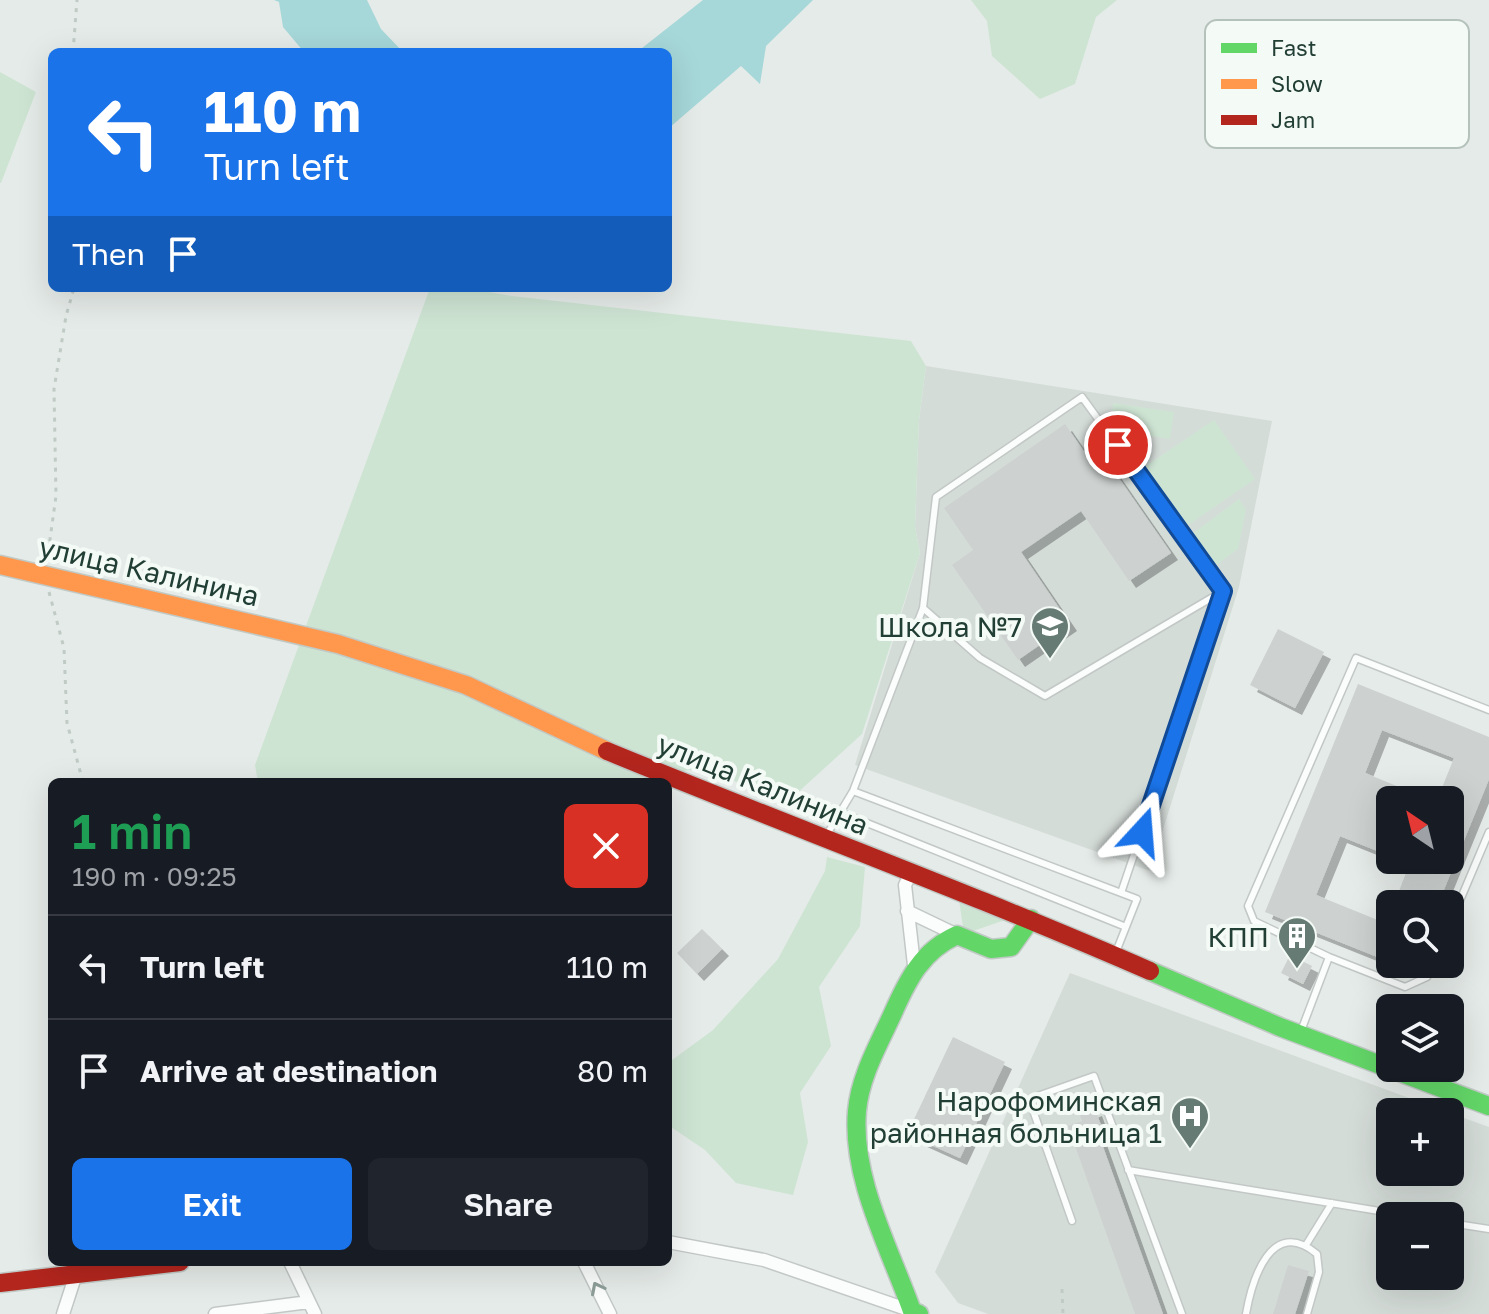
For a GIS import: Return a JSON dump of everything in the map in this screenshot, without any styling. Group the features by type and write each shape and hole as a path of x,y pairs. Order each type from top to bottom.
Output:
{"street":[{"name":"улица Калинина","path":"0,565 382,656 466,685 591,744 824,840 1031,919 1299,1035 1489,1106"},
{"path":"911,873 905,885 914,965"},
{"path":"907,911 991,949 1011,947 1031,919"},
{"path":"915,1312 856,1146 857,1108 869,1069 914,965 940,942 957,935"},
{"path":"672,1243 764,1260 915,1312"},
{"path":"0,1283 145,1266"},
{"path":"215,1314 312,1308 292,1266"},
{"path":"586,1266 610,1314"},
{"path":"63,1314 76,1274"}],"lane":[{"path":"824,840 853,791 923,608 936,497 1082,397 1223,591"},
{"path":"923,608 980,658 1045,696 1223,591"},
{"path":"1121,893 1223,591"},
{"path":"1376,976 1254,921 1248,906 1356,658 1489,710"},
{"path":"853,791 1137,899 1114,955"},
{"path":"842,813 1126,927"},
{"path":"1464,891 1489,832"},
{"path":"1299,1035 1329,957"},
{"path":"1382,978 1405,987 1425,978"},
{"path":"1072,1221 1029,1099 1094,1076 1182,1314"},
{"path":"1128,1170 1376,1210"},
{"path":"1306,1245 1332,1203"},
{"path":"1464,1225 1489,1229"},
{"path":"1246,1314 1251,1287 1262,1258 1285,1244 1306,1245 1317,1254 1319,1272 1307,1314"}],"path":[{"path":"73,48 77,0"},
{"path":"73,292 54,389 56,496 44,576 64,648 67,723 82,778"},
{"path":"1062,1289 1063,1314"}],"shaded area":[{"name":"Школа №7","path":"926,366 1272,421 1239,587 1150,871 855,765 920,553 915,527 919,420"},
{"name":"Нарофоминская районная больница 1","path":"1070,973 1409,1098 1376,1098 1376,1186 1464,1186 1464,1118 1489,1127 1489,1314 988,1314 958,1303 935,1272"}],"green space":[{"path":"971,0 1117,0 1096,17 1075,84 1040,99 992,56 987,21"},
{"path":"0,72 36,92 1,183 0,183"},
{"path":"429,292 490,292 911,341 926,366 919,420 915,527 920,553 862,734 794,796 689,770 648,778 257,778 255,765"},
{"path":"1113,403 1174,412 1170,439 1110,430"},
{"path":"1214,420 1255,479 1184,528 1143,468"},
{"path":"1239,499 1246,510 1238,549 1215,566 1192,534"},
{"path":"827,857 865,867 860,926 819,987 831,1046 800,1093 808,1142 793,1195 736,1183 705,1150 672,1128 672,1060 713,1030 778,959 825,871"},
{"path":"959,900 1005,920 973,931 963,927"}],"water":[{"path":"274,0 367,0 381,29 399,48 301,48 283,27 279,2"},
{"path":"703,0 813,0 766,46 760,84 741,66 672,125 672,48 642,48"}],"building":[{"path":"1065,424 1094,466 1105,458 1171,553 1129,581 1081,511 1021,552 1070,624 1018,660 952,565 973,550 944,508"},
{"path":"1278,629 1324,652 1295,708 1250,685"},
{"path":"1358,684 1489,737 1489,779 1464,840 1464,786 1443,786 1454,758 1382,730 1365,773 1397,786 1376,786 1376,850 1340,836 1316,895 1376,919 1376,956 1265,912"},
{"path":"1406,874 1450,874 1444,890 1399,890"},
{"path":"702,929 722,949 697,974 677,953"},
{"name":"КПП","path":"1290,955 1312,966 1303,984 1281,973"},
{"path":"953,1037 1005,1062 960,1158 907,1134"},
{"path":"1095,1109 1102,1128 1097,1130 1163,1314 1135,1314 1068,1126 1082,1121 1080,1115"},
{"path":"1288,1265 1309,1271 1295,1314 1273,1314"}],"traffic: fast":[{"path":"919,1314 912,1311 866,1187 857,1136 857,1111 862,1085 904,989 934,949 957,935 991,949 1011,947 1031,919"},
{"path":"1150,971 1280,1027 1489,1106"}],"traffic: slow":[{"path":"0,565 338,644 466,685 607,751"}],"traffic: jam":[{"path":"607,751 1150,971"},
{"path":"0,1283 146,1266"}],"place":[{"name":"Школа №7","path":"1050,660"},
{"name":"КПП","path":"1297,970"},
{"name":"Нарофоминская районная больница 1","path":"1190,1150"}],"route":[{"path":"1118,445 1223,591 1142,832"}]}
